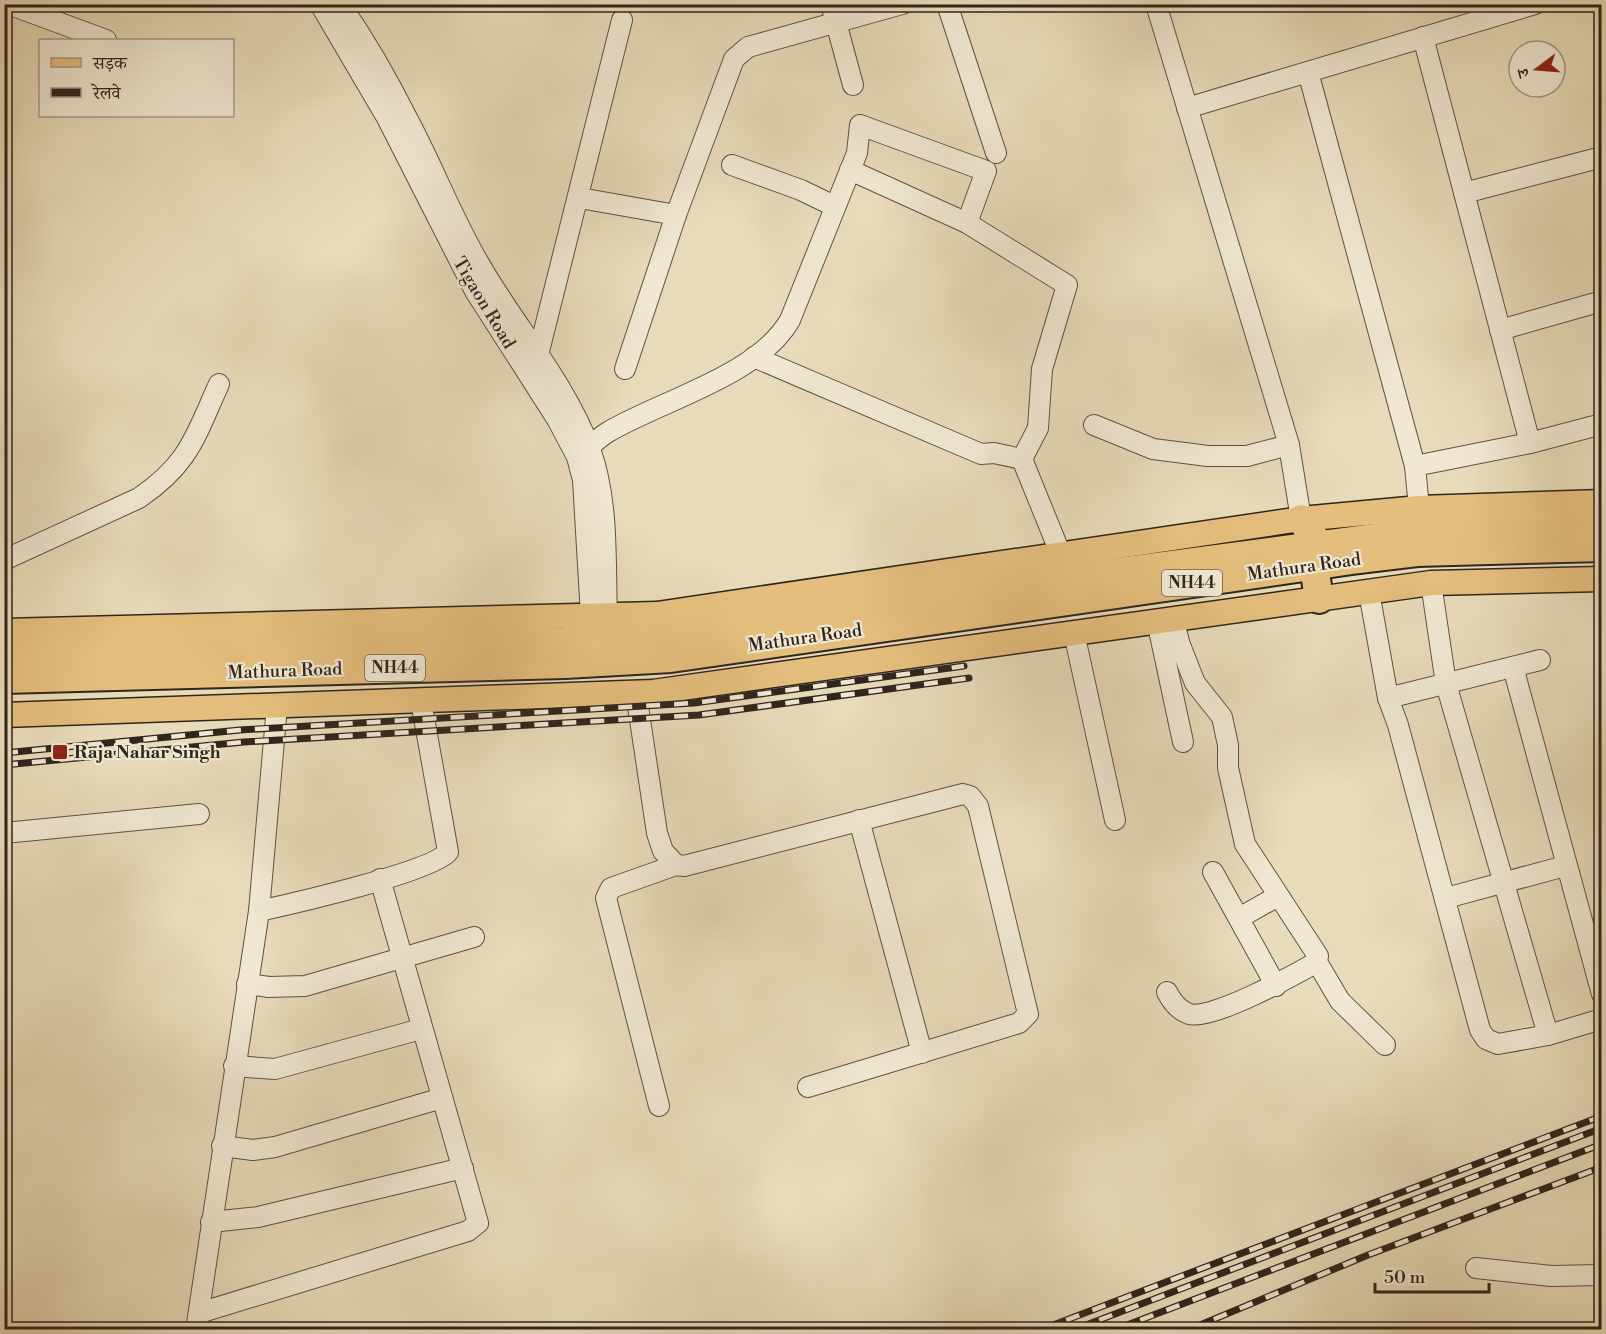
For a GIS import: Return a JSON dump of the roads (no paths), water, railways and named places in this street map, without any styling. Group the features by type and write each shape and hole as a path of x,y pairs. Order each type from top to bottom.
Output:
{"highway":[{"name":"Mathura Road","path":"4,654 564,642 779,631 1317,556 1421,532 1463,518 1602,524"},
{"path":"1301,519 1317,556 1319,598"},
{"name":"Mathura Road","path":"1317,556 1602,547"},
{"name":"Mathura Road","path":"4,680 564,664 671,658 779,631"}],"main road":[{"path":"4,631 657,614 1301,519 1419,508 1463,518 1602,502"},
{"path":"4,715 636,693 1431,584 1602,579"}],"street":[{"path":"8,4 103,39"},
{"name":"Tigaon Road","path":"320,4 384,94 480,265 538,355 583,453 583,480 599,616"},
{"name":"Tigaon Road","path":"340,4 363,38 384,94 475,291 557,419 583,453"},
{"path":"625,369 676,215 734,58 740,51 834,14 902,4"},
{"path":"947,4 996,153"},
{"path":"1187,108 1535,4"},
{"path":"1158,5 1289,445 1301,519"},
{"path":"834,14 853,85"},
{"path":"538,355 580,198 622,20"},
{"path":"1423,37 1530,442"},
{"path":"1308,72 1416,466 1419,508"},
{"path":"583,453 607,433 698,389 754,357 774,342 790,320 857,153 860,125 986,171 967,223"},
{"path":"1464,194 1602,157"},
{"path":"732,165 801,190 834,206"},
{"path":"850,170 967,223 1067,285 1042,369 1038,428 1022,459 1061,555"},
{"path":"580,198 676,215"},
{"path":"1500,330 1602,302"},
{"path":"754,357 981,454 994,453 1022,459"},
{"path":"4,560 139,498 157,486 184,458 219,384"},
{"path":"1416,466 1602,424"},
{"path":"1094,425 1153,449 1208,456 1247,456 1289,445"},
{"path":"1431,584 1446,684 1548,1035"},
{"path":"1369,592 1388,698 1398,725 1484,1035 1498,1044 1548,1035 1602,1019"},
{"path":"1165,620 1183,742"},
{"path":"1165,620 1180,645 1195,683 1222,717 1228,745 1228,768 1245,844 1318,956 1317,962 1341,1001 1385,1046"},
{"path":"1074,633 1115,820"},
{"path":"1388,698 1540,660"},
{"path":"1512,667 1602,994"},
{"path":"636,693 657,833 663,851 676,866"},
{"path":"259,911 306,901 380,879 437,861 448,852 421,701"},
{"path":"277,706 259,911 197,1321 468,1231 475,1227 478,1220 380,879"},
{"path":"659,1106 606,898 607,893 616,885 676,866 684,866 963,794 970,796 978,806 1028,1014 1018,1023 808,1087"},
{"path":"4,833 200,814"},
{"path":"859,820 922,1053"},
{"path":"1446,898 1565,866"},
{"path":"1213,872 1276,986"},
{"path":"1239,918 1278,896"},
{"path":"247,984 269,987 305,986 474,937"},
{"path":"1167,992 1177,1007 1191,1015 1213,1010 1276,986 1317,962"},
{"path":"234,1066 266,1070 281,1068 422,1029"},
{"path":"222,1146 253,1150 275,1147 442,1098"},
{"path":"211,1222 258,1217 463,1168"},
{"path":"1476,1268 1551,1276 1602,1275"}],"railway":[{"path":"4,753 240,730 694,703 964,666"},
{"path":"4,765 244,742 699,715 969,678"},
{"path":"1040,1330 1602,1116"},
{"path":"1073,1330 1602,1128"},
{"path":"1114,1330 1602,1144"},
{"path":"1188,1330 1368,1255 1602,1167"}],"place":[{"name":"Raja Nahar Singh","path":"60,752"}]}
